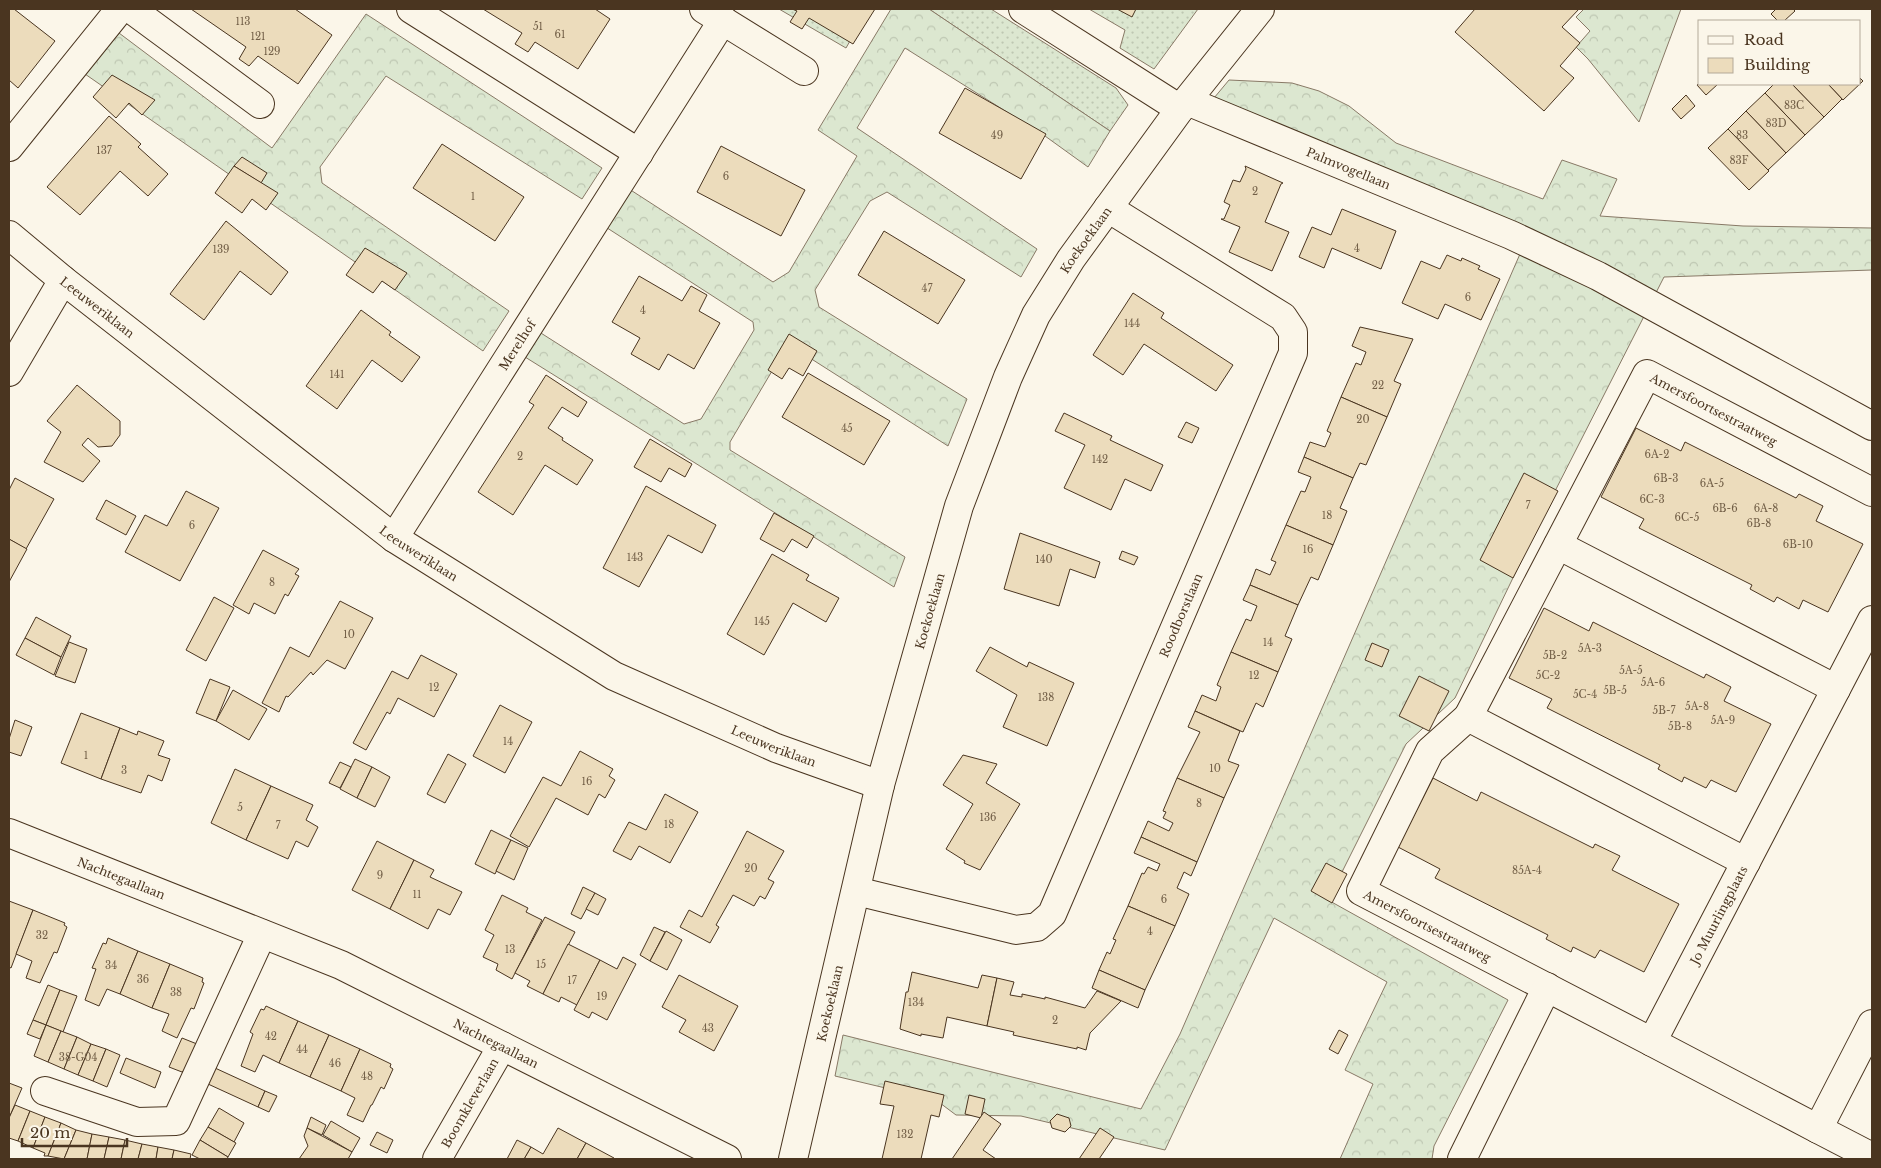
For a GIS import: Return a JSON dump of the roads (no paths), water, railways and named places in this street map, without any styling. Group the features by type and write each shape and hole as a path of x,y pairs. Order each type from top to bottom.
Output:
{"street":[{"path":"13,133 120,9"},
{"path":"131,9 260,104"},
{"path":"410,9 639,153"},
{"path":"1023,9 1184,105"},
{"name":"Koekoeklaan","path":"793,1159 880,785 959,506 1008,377 1036,315 1071,259 1184,105 1260,9"},
{"name":"Merelhof","path":"394,538 639,153 714,15 804,71"},
{"name":"Palmvogellaan","path":"1184,105 1510,235 1598,276 1872,426"},
{"name":"Roodborstlaan","path":"856,891 1016,930 1036,927 1052,914 1292,353 1293,332 1283,317 1108,208"},
{"name":"Leeuweriklaan","path":"9,234 63,280 394,538 614,676 776,748 880,785"},
{"path":"9,372 63,280"},
{"name":"Amersfoortsestraatweg","path":"1652,1042 1361,891 1430,751 1468,717 1647,374 1872,492"},
{"path":"1558,545 1836,689"},
{"name":"Jo Muurlingplaats","path":"1652,1042 1872,620"},
{"path":"1468,717 1746,862"},
{"name":"Nachtegaallaan","path":"9,833 341,965 727,1159"},
{"path":"45,1091 137,1122 176,1120 262,934"},
{"path":"1462,1159 1547,987"},
{"path":"1818,1129 1872,1024"},
{"path":"1652,1042 1872,1157"},
{"name":"Boomkleverlaan","path":"437,1159 502,1046"}]}
